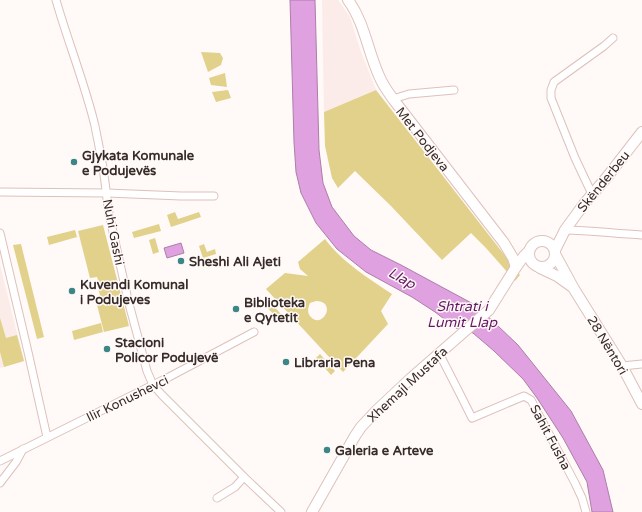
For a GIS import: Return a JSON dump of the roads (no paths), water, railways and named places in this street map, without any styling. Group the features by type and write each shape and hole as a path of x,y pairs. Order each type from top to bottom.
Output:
{"main road":[{"name":"Met Podjeva","path":"348,0 358,19 380,78 393,99 504,243 513,258 516,267"},
{"name":"Skënderbeu","path":"555,252 565,230 642,132"},
{"name":"Skënderbeu","path":"540,241 565,230"},
{"path":"516,267 528,266 539,267 547,267 551,264 555,258 555,252 553,247 548,242 540,241 532,244 528,252 531,263 539,267"},
{"name":"Xhemajl Mustafa","path":"312,512 354,436 361,427 410,378 489,310 516,267 528,252"},
{"name":"28 Nëntori","path":"555,252 574,289 622,366 642,403"},
{"name":"28 Nëntori","path":"539,267 556,276 574,289"}],"street":[{"name":"Nuhi Gashi","path":"56,0 77,64 94,126 104,173 108,209 146,371 153,385 244,477 281,512"},
{"path":"592,194 575,158 551,98 551,90 554,82 604,46 612,38"},
{"path":"393,99 409,94 454,90"},
{"path":"0,192 214,196"},
{"path":"565,230 642,235"},
{"path":"0,233 47,437"},
{"name":"Ilir Konushevci","path":"0,461 153,385 254,332"},
{"name":"Sahit Fusha","path":"439,353 472,418 524,396 531,400 575,483 582,498 586,512"},
{"path":"622,366 642,364"},
{"path":"0,483 16,462 23,449"},
{"path":"217,498 235,487 244,477"}],"water":[{"name":"Shtrati i Lumit Llap","path":"290,0 315,0 319,150 323,183 332,207 354,236 371,250 477,306 518,345 571,411 603,470 613,512 592,512 587,482 563,438 523,379 473,333 456,328 412,297 366,272 337,249 316,223 301,193 296,172"},
{"path":"181,243 184,253 167,258 164,248"}],"place":[{"name":"Gjykata Komunale e Podujevës","path":"74,162"},
{"name":"Sheshi Ali Ajeti","path":"181,261"},
{"name":"Kuvendi Komunal i Podujeves","path":"72,291"},
{"name":"Biblioteka e Qytetit","path":"236,309"},
{"name":"Stacioni Policor Podujevë","path":"107,349"},
{"name":"Libraria Pena","path":"286,362"},
{"name":"Galeria e Arteve","path":"327,450"}],"water label":[{"name":"Llap","path":"402,278"}]}
